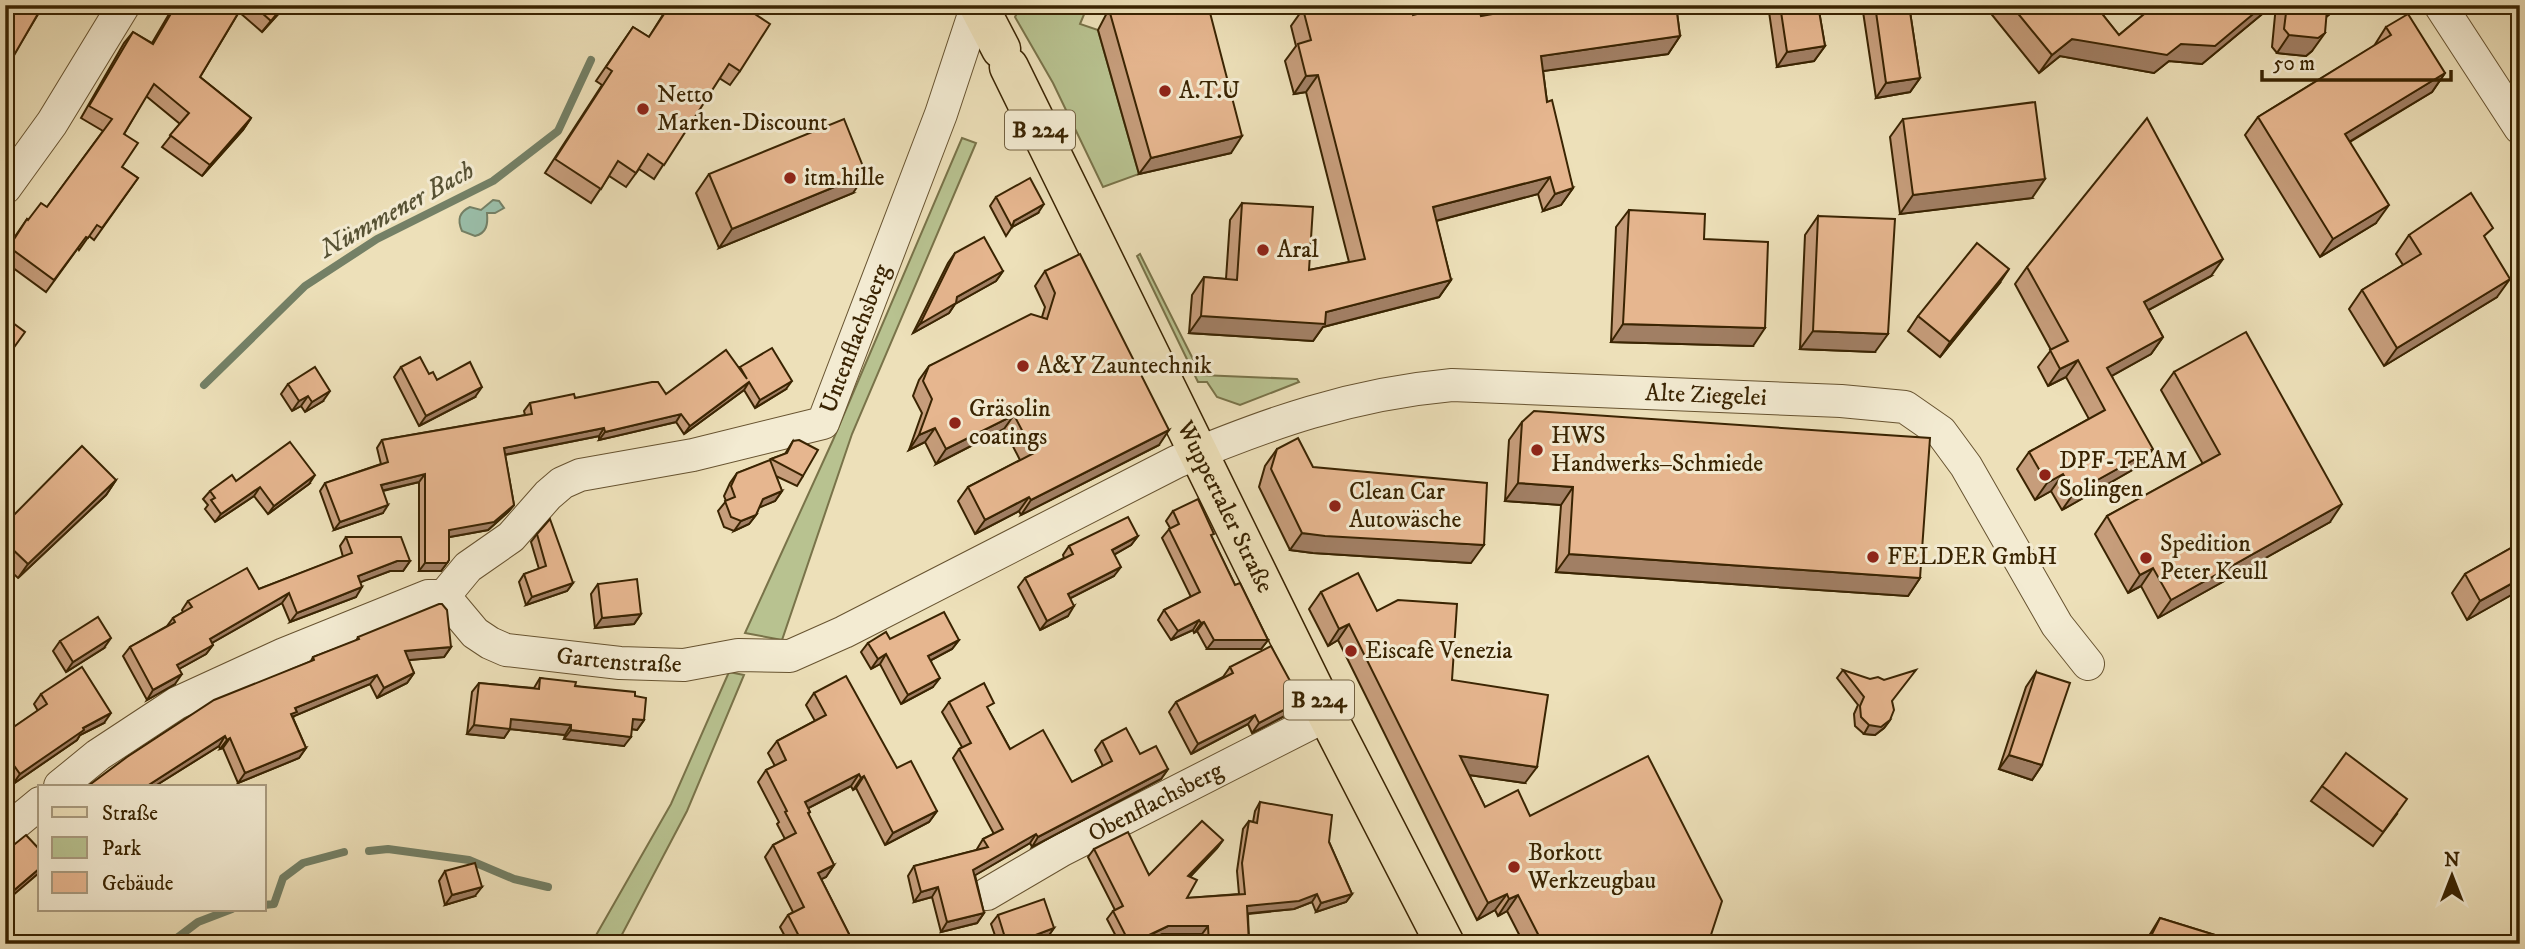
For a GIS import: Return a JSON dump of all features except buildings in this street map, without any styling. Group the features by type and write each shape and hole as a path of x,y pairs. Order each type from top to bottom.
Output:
{"main road":[{"name":"Wuppertaler Straße","path":"978,5 1327,715 1445,944"}],"street":[{"path":"5,188 52,123 124,5"},
{"name":"Untenflachsberg","path":"444,596 468,567 512,537 548,495 562,483 580,475 693,455 823,423 941,114 978,5"},
{"path":"2441,5 2520,128"},
{"name":"Alte Ziegelei","path":"1199,452 1320,408 1410,388 1452,384 1800,399 1905,407 1941,432 1966,466 2057,625 2088,664"},
{"name":"Gartenstraße","path":"444,596 475,633 506,650 649,665 684,665 738,655 790,656 844,632 1199,452"},
{"path":"61,785 98,755 177,703 284,654 412,601 428,596 444,596"},
{"name":"Obenflachsberg","path":"987,894 1062,850 1327,715"},
{"path":"5,832 38,805"}],"green space":[{"path":"1021,5 1088,5 1080,24 1098,30 1139,174 1103,187 1053,83 1015,17"},
{"path":"962,138 976,143 852,434 782,640 745,633 833,440"},
{"path":"1140,254 1201,375 1297,379 1299,382 1240,405 1217,397 1207,382 1198,382 1137,256"},
{"path":"729,672 744,675 687,811 617,944 591,944 671,804"}],"shaded area":[{"path":"493,200 499,201 504,208 495,213 487,213 487,224 482,233 475,236 462,231 459,220 463,211 470,207 481,210"}],"waterway":[{"name":"Nümmener Bach","path":"204,385 305,286 377,239 493,181 558,131 591,60"},
{"path":"369,851 388,849 469,860 514,879 548,887"},
{"path":"266,905 274,904 283,878 303,863 344,852"},
{"path":"169,944 198,922 227,911"}],"place":[{"name":"A.T.U","path":"1165,91"},
{"name":"Netto Marken-Discount","path":"643,109"},
{"name":"itm.hille","path":"790,178"},
{"name":"Aral","path":"1263,250"},
{"name":"A&Y Zauntechnik","path":"1023,366"},
{"name":"Gräsolin coatings","path":"955,423"},
{"name":"HWS Handwerks‒Schmiede","path":"1537,450"},
{"name":"DPF-TEAM Solingen","path":"2045,475"},
{"name":"Clean Car Autowäsche","path":"1335,506"},
{"name":"FELDER GmbH","path":"1873,557"},
{"name":"Spedition Peter Keull","path":"2146,558"},
{"name":"Eiscafè Venezia","path":"1351,651"},
{"name":"Borkott Werkzeugbau","path":"1514,867"}]}
